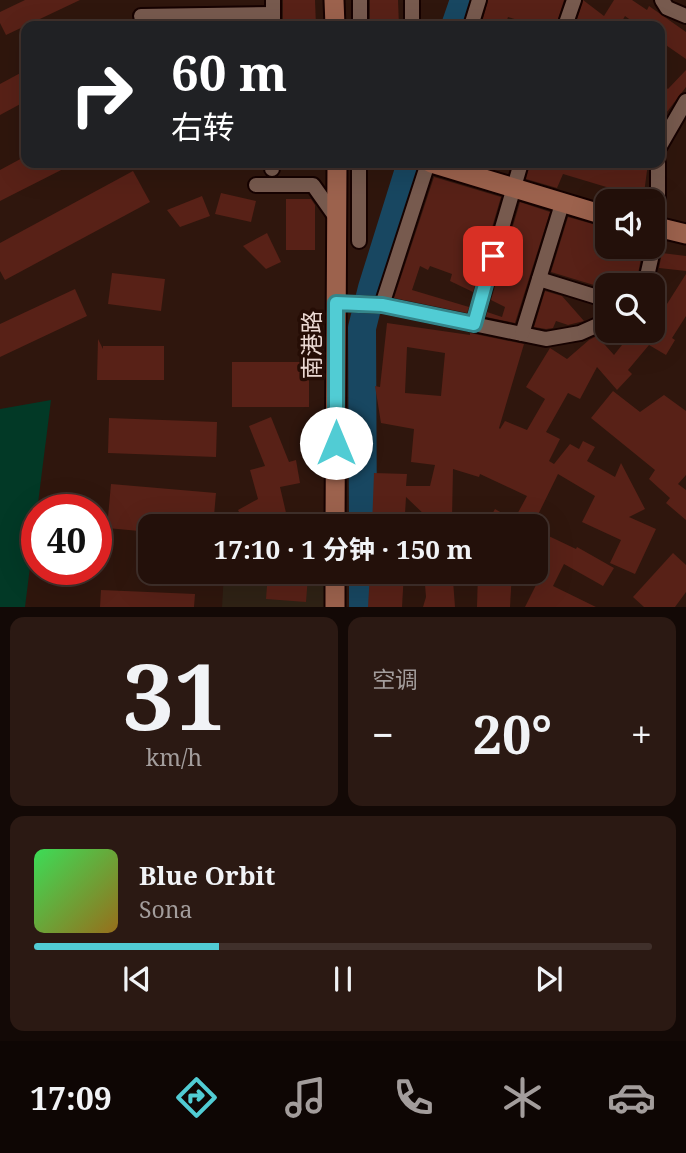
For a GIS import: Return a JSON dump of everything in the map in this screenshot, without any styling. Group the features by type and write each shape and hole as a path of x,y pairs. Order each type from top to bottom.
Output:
{"street":[{"path":"334,0 335,21"},
{"path":"360,0 360,21"},
{"path":"412,0 412,21"},
{"path":"473,21 479,0"},
{"path":"567,21 574,0"},
{"path":"662,0 667,8 686,16"},
{"path":"141,16 273,13"},
{"path":"665,137 686,101"},
{"name":"南港路","path":"335,514 337,168"},
{"path":"359,168 359,241"},
{"path":"382,305 427,168"},
{"path":"446,168 595,213"},
{"path":"474,324 519,168"},
{"path":"657,189 658,168"},
{"path":"256,185 313,185 337,219"},
{"path":"522,334 562,204"},
{"path":"665,229 686,234"},
{"path":"539,279 595,296"},
{"path":"337,303 382,305 546,339 580,333 595,326"},
{"path":"335,584 335,607"}],"shaded area":[{"path":"223,584 327,584 326,607 222,607"}],"green space":[{"path":"51,400 39,494 21,494 21,585 28,585 25,607 0,607 0,409"}],"building":[{"path":"25,0 80,0 36,21 21,21 21,28 6,35 0,23 0,12"},
{"path":"283,0 315,0 316,21 283,21"},
{"path":"370,0 398,0 399,21 370,21"},
{"path":"488,0 564,0 558,21 521,21 508,17 507,21 482,21"},
{"path":"583,0 604,16 614,0 632,0 647,10 649,6 686,32 686,59 665,44 665,21 632,21 625,16 622,21 577,21"},
{"path":"686,70 686,87 665,114 665,87 668,89"},
{"path":"21,73 21,104 0,115 0,84"},
{"path":"21,159 21,168 65,168 0,201 0,170"},
{"path":"529,168 647,168 645,189 613,189 563,174 557,188 526,179"},
{"path":"133,171 150,202 5,280 0,271 0,243"},
{"path":"434,177 501,197 473,292 450,281 452,274 430,266 428,270 420,266 412,290 469,307 467,313 394,298"},
{"path":"221,193 256,201 251,222 215,214"},
{"path":"202,196 210,216 180,227 167,210"},
{"path":"286,199 311,199 315,205 315,250 286,250"},
{"path":"520,202 550,212 515,323 486,317 487,312 502,317 505,307 491,300"},
{"path":"568,217 595,225 595,259 641,259 638,273 595,273 595,285 551,272"},
{"path":"267,233 281,262 266,269 243,246"},
{"path":"665,253 686,256 686,271 659,268 661,259 665,259"},
{"path":"112,273 165,279 161,311 108,304"},
{"path":"686,274 686,316 672,338 675,340 666,355 649,345 628,370 632,374 617,390 597,367 580,399 568,393 546,432 560,439 549,461 554,464 570,444 579,449 583,441 595,447 587,461 615,477 621,463 645,509 629,517 656,529 635,574 610,563 621,540 582,522 595,496 558,474 538,514 517,514 527,496 480,474 479,477 453,469 452,514 424,514 406,497 405,514 372,514 374,473 407,474 406,486 430,486 435,465 411,462 414,429 381,423 375,386 380,387 387,323 470,333 524,344 500,429 505,421 527,430 545,399 526,387 550,348 567,359 595,337 595,343 603,343 614,355 624,343 665,343 665,307","holes":["407,347 445,353 441,396 405,393"]},
{"path":"75,289 87,316 0,357 0,324"},
{"path":"545,291 562,296 584,321 568,325 556,321 553,328 546,329 534,327"},
{"path":"98,339 103,349 103,346 164,346 164,380 97,380"},
{"path":"232,362 309,362 309,407 232,407"},
{"path":"613,391 640,412 664,395 686,411 686,475 678,484 686,490 686,520 666,503 670,498 649,479 655,470 591,418"},
{"path":"271,417 289,462 296,460 300,483 280,487 286,514 240,514 238,510 258,499 250,470 265,466 249,426"},
{"path":"109,418 217,422 216,457 108,453"},
{"path":"111,484 216,493 214,514 138,514 138,531 112,528"},
{"path":"548,536 576,549 577,547 614,568 603,586 564,564 553,586 596,607 525,607 536,585 548,584"},
{"path":"673,553 686,565 686,592 675,607 644,607 633,597"},
{"path":"267,584 307,584 306,602 266,599"},
{"path":"369,584 403,584 402,607 368,607"},
{"path":"425,584 453,584 455,607 423,607 426,597"},
{"path":"478,584 511,584 510,607 477,607"},
{"path":"101,590 195,594 194,607 100,607"}],"waterway":[{"path":"457,21 464,0"},
{"path":"363,514 362,328 409,168"},
{"path":"363,584 363,607"}],"route":[{"path":"336,443 336,303 382,305 474,324 493,256"}]}
